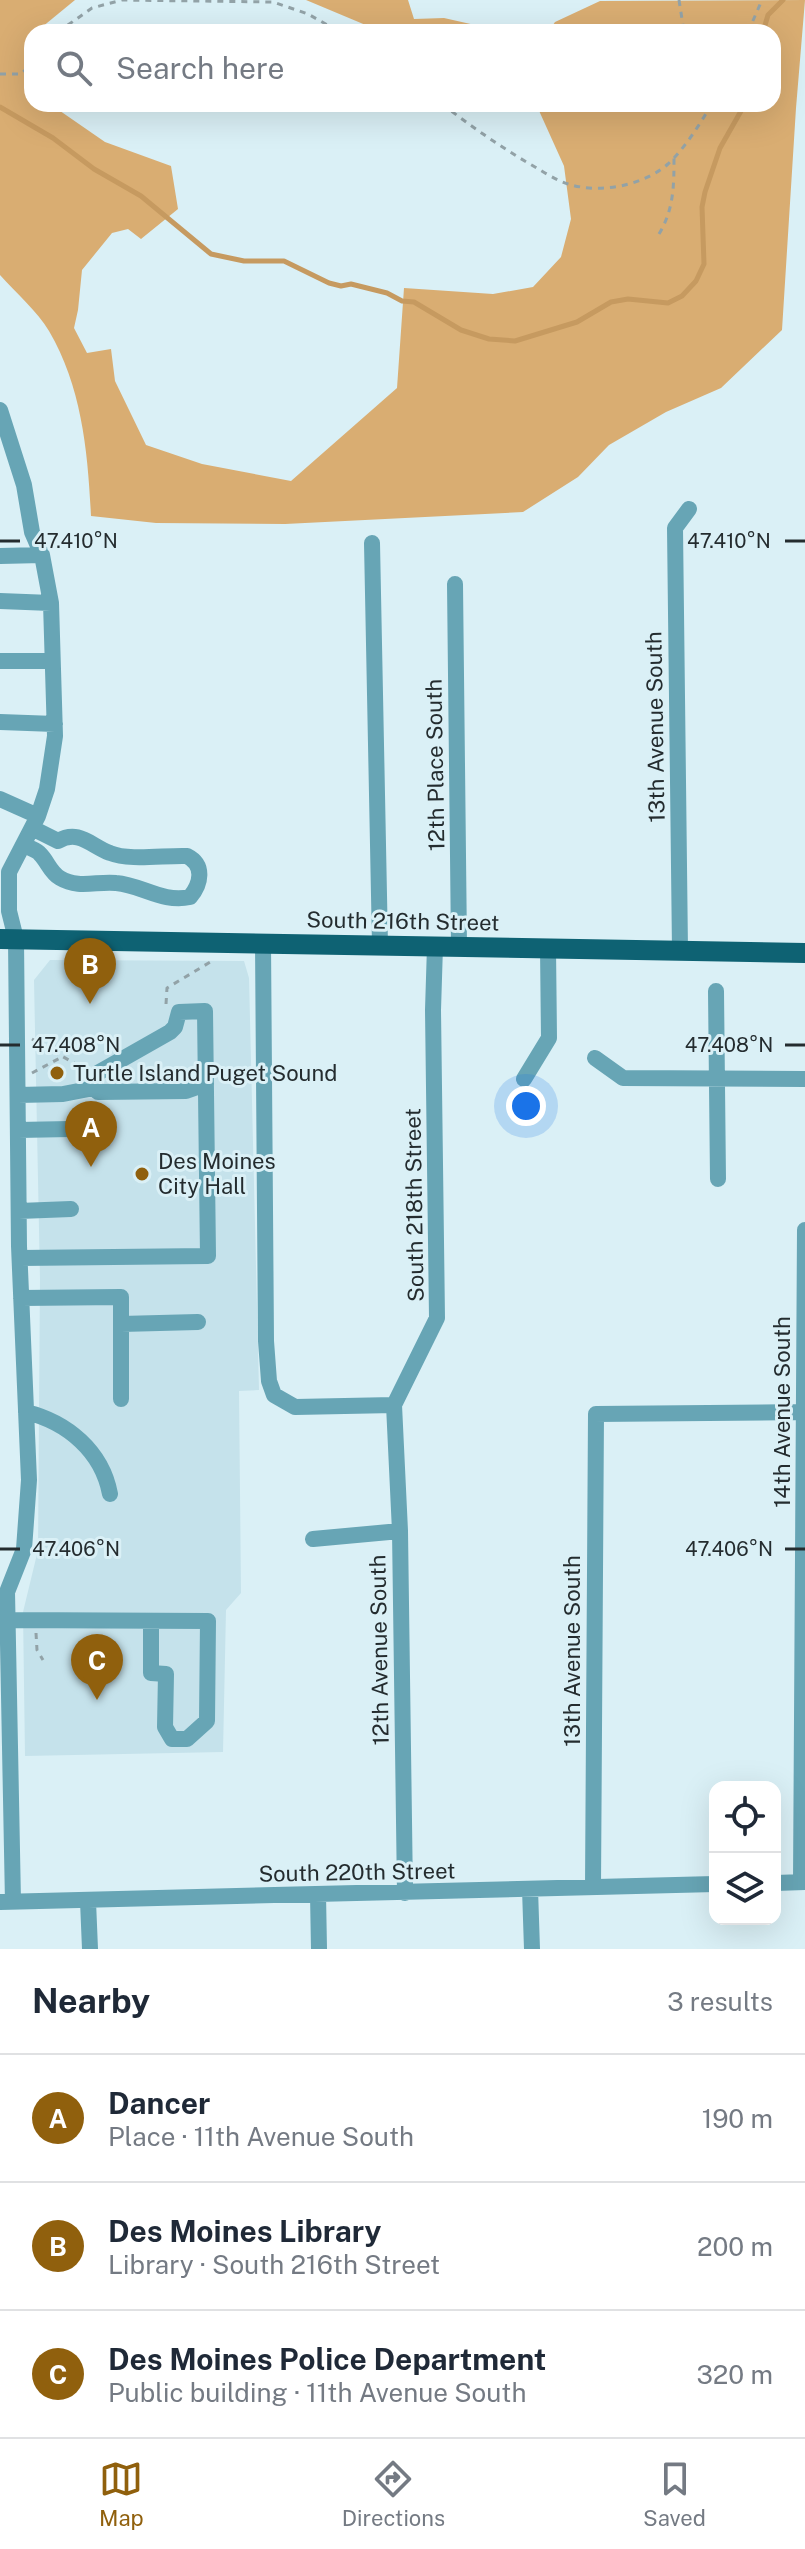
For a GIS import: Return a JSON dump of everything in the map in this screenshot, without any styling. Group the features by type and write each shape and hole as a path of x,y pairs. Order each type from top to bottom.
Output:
{"main road":[{"name":"South 216th Street","path":"8,939 805,953"}],"street":[{"path":"1,416 24,485 32,532 42,555 51,603 55,724 47,789 35,822 9,872 8,939 18,1095 21,1298 29,1480 24,1549 4,1592 8,1620 6,1902"},
{"name":"13th Avenue South","path":"680,950 675,528 689,509"},
{"path":"372,543 380,945"},
{"path":"0,556 42,555"},
{"name":"12th Place South","path":"455,584 459,946"},
{"path":"0,601 51,603"},
{"path":"0,661 52,661"},
{"path":"0,722 55,724"},
{"path":"0,799 58,841 76,836 111,854 187,856 199,868 200,879 190,897 180,899 164,898 117,883 74,884 58,877 40,853 24,845"},
{"path":"263,943 266,1341 269,1381 274,1395 295,1407 394,1405"},
{"name":"South 218th Street","path":"394,1405 437,1318 435,946"},
{"path":"524,1079 549,1038 548,948"},
{"path":"716,991 718,1179"},
{"path":"20,1258 208,1256 205,1011 173,1008 175,1027 96,1074 94,1088"},
{"path":"595,1058 623,1078 805,1079"},
{"path":"94,1088 98,1092 186,1091 206,1084"},
{"path":"18,1095 63,1094 94,1088"},
{"path":"18,1130 70,1129"},
{"path":"19,1211 71,1209"},
{"name":"14th Avenue South","path":"803,1882 805,1230"},
{"path":"21,1298 121,1297 121,1399"},
{"path":"121,1324 198,1322"},
{"name":"12th Avenue South","path":"394,1405 400,1531 405,1893"},
{"path":"26,1412 48,1417 87,1447 107,1477 110,1494"},
{"name":"13th Avenue South","path":"593,1887 596,1414 804,1412"},
{"path":"313,1539 400,1531"},
{"path":"8,1620 208,1621 207,1721 187,1739 172,1739 165,1727 166,1674 151,1673 151,1621"},
{"path":"781,1883 803,1882"},
{"name":"South 220th Street","path":"6,1902 709,1884"},
{"path":"530,1889 532,1949"},
{"path":"318,1894 319,1949"},
{"path":"88,1901 90,1949"}],"path":[{"path":"69,24 92,8 122,0 273,2 326,24"},
{"path":"679,0 683,24"},
{"path":"752,24 762,0"},
{"path":"0,74 24,71"},
{"path":"453,112 514,155 565,183 608,188 632,183 655,172 674,157 706,114"},
{"path":"659,234 668,219 674,195 674,157"},
{"path":"173,1008 167,988 215,959"},
{"path":"28,1037 78,1067 86,1067"},
{"path":"29,1075 62,1057"},
{"path":"36,1620 37,1650 43,1660"}],"shaded area":[{"path":"0,0 75,0 46,24 24,24 24,112 62,112 105,142 171,166 178,209 141,239 128,229 112,233 82,270 74,328 87,353 111,349 115,381 146,445 202,464 291,481 397,388 404,288 493,294 533,287 561,257 571,219 564,166 540,112 781,112 781,24 554,24 555,22 600,1 805,0 782,330 721,388 666,412 609,445 578,477 523,512 285,524 156,523 91,516 85,445 69,375 49,331 0,275"},
{"path":"306,0 408,0 414,19 444,18 471,24 363,24"},
{"path":"50,960 244,961 249,978 259,1390 239,1391 241,1593 226,1610 223,1752 25,1756 23,1612 38,1550 40,1279 34,980"}],"waterway":[{"path":"765,24 768,15 783,0"},
{"path":"0,107 141,196 211,254 244,261 284,261 329,283 341,286 351,284 414,302 461,330 489,339 515,341 577,322 611,302 628,299 668,303 682,296 696,281 704,264 702,207 705,192 720,148 740,112"}],"place":[{"name":"Des Moines Library","path":"90,1004"},
{"name":"Turtle Island Puget Sound","path":"57,1073"},
{"name":"Dancer","path":"91,1167"},
{"name":"Des Moines City Hall","path":"142,1174"},
{"name":"Des Moines Police Department","path":"97,1700"}]}
